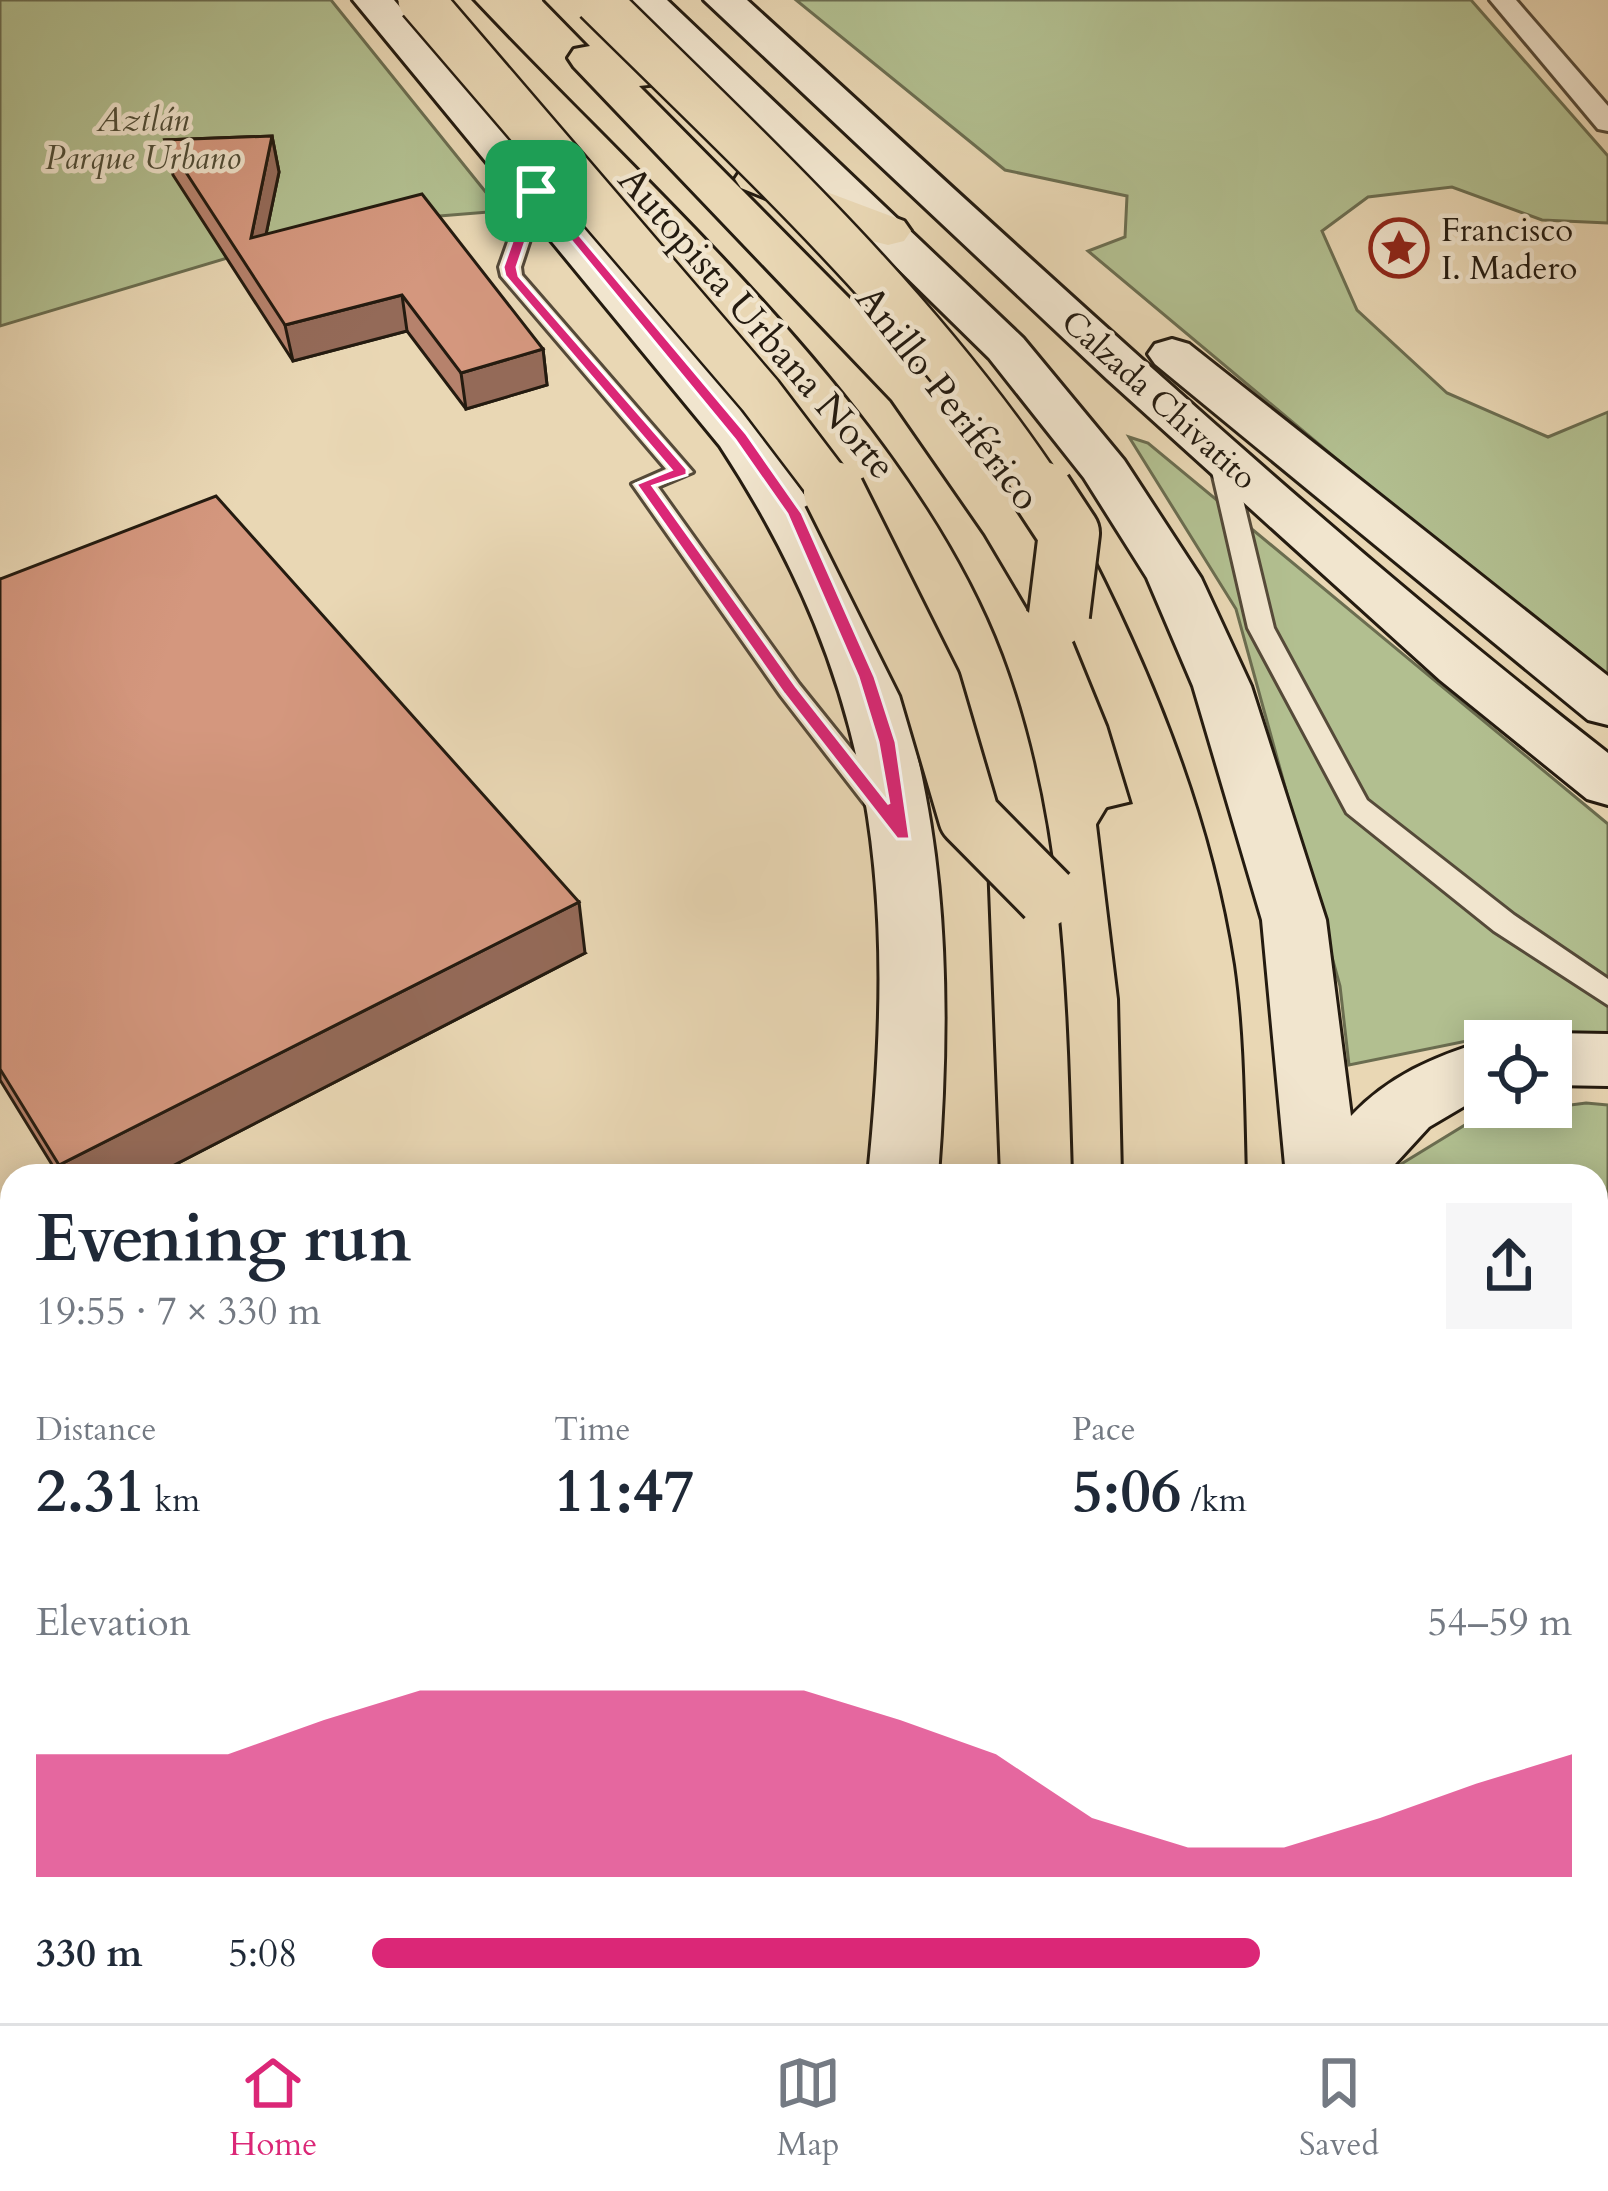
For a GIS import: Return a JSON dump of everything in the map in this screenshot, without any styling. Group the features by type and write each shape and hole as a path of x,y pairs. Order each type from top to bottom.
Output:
{"highway":[{"path":"421,0 760,395 836,494 930,685 969,817 1047,896"},
{"path":"449,0 697,264 820,405 904,520 953,609 989,709 1017,819 1029,962 1036,1164"},
{"name":"Autopista Urbana Norte","path":"472,0 835,400 898,485 976,623 1003,701 1047,896 1056,1164"},
{"name":"Autopista Urbana Norte","path":"531,0 910,389 1011,532 1059,615 1099,713 1131,826 1159,1060 1159,1164"},
{"name":"Anillo Periférico","path":"565,0 840,262 994,441 1037,503 1092,608 1168,812 1197,941 1209,1066 1210,1164"},
{"path":"597,0 767,168 938,348 998,422 1069,533 1059,615"},
{"path":"748,175 888,231"}],"main road":[{"path":"373,0 740,436 794,513 866,677 887,742 904,835 918,962 914,1089 905,1164"},
{"path":"644,0 1006,348 1106,471 1174,578 1222,686 1294,920 1320,1164"},
{"name":"Calzada Chivatito","path":"724,0 1460,667 1608,784"},
{"name":"Calzada Chivatito","path":"774,0 940,153 1185,365 1608,706"},
{"path":"1572,1059 1608,1060"},
{"path":"1354,1164 1364,1147 1418,1095 1464,1075"}],"street":[{"path":"1503,0 1608,123"}],"lane":[{"path":"536,191 510,267 512,276 681,472 644,484 790,690 904,835"},
{"path":"1220,454 1261,628 1358,806 1504,923 1608,994"}],"green space":[{"name":"Aztlán Parque Urbano","path":"0,0 331,0 501,211 341,224 0,326"},
{"path":"796,0 1471,0 1608,156 1608,223 1542,220 1452,187 1368,197 1322,231 1357,310 1447,393 1548,437 1608,412 1608,686 1088,251 1125,237 1127,196 1005,170"},
{"path":"1129,437 1148,443 1608,824 1608,1041 1572,1038 1572,1020 1464,1020 1464,1042 1349,1065 1340,986 1236,609"},
{"path":"1572,1105 1608,1105 1608,1164 1401,1164 1464,1126 1572,1128"}],"building":[{"path":"272,136 251,238 422,194 543,349 461,373 402,295 285,325 165,140"},
{"path":"216,496 579,902 58,1164 0,1069 0,579"}],"place":[{"name":"Francisco I. Madero","path":"1399,248"}],"route":[{"path":"536,191 740,436 794,513 866,677 887,742 904,835 790,690 644,484 681,472 512,276 510,267 536,191"}]}
